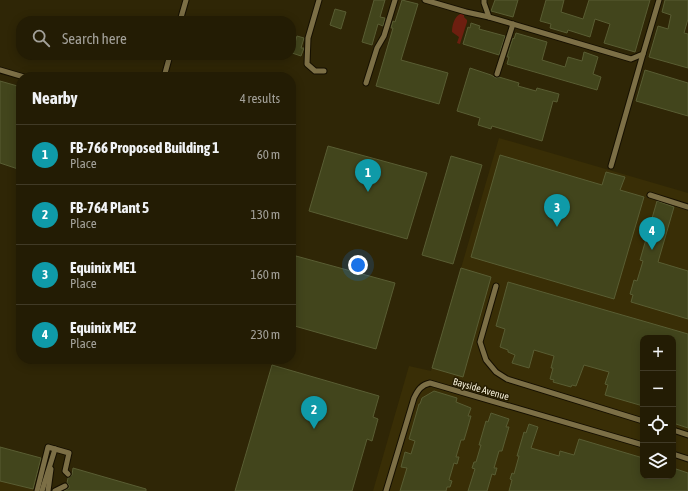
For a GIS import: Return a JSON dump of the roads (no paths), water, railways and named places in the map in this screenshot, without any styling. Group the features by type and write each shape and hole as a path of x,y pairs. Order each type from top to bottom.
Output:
{"lane":[{"path":"181,16 186,0"},
{"path":"319,0 308,38 308,64 315,71 324,71"},
{"path":"366,83 377,48 384,36 395,0"},
{"path":"424,0 489,17 631,59 643,54"},
{"path":"484,0 489,17"},
{"path":"612,166 659,0"},
{"path":"497,74 513,24"},
{"path":"165,72 169,60"},
{"path":"0,70 16,75"},
{"path":"650,195 688,207"},
{"path":"496,286 480,342 486,360 496,372 506,379 640,420"},
{"name":"Bayside Avenue","path":"386,491 414,398 417,392 425,384 430,383 640,444"},
{"path":"676,431 688,435"},
{"path":"37,491 48,447 69,453 65,468 65,471 68,474"},
{"path":"42,491 55,449"},
{"path":"676,455 688,458"},
{"path":"48,491 50,467"},
{"path":"55,491 65,486"}],"place":[{"name":"FB-766 Proposed Building 1","path":"368,192"},
{"name":"Equinix ME1","path":"557,227"},
{"name":"Equinix ME2","path":"652,250"},
{"name":"FB-764 Plant 5","path":"314,429"}]}
